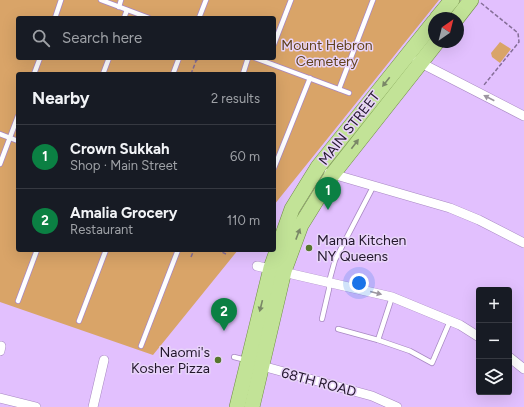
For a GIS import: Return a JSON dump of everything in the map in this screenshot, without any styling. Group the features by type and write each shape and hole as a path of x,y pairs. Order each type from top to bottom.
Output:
{"main road":[{"path":"442,12 452,0"},
{"path":"464,12 476,2"},
{"name":"MAIN STREET","path":"237,407 271,268 292,209 318,167 428,29"},
{"name":"MAIN STREET","path":"271,268 301,225 332,175 432,48"},
{"name":"MAIN STREET","path":"248,362 252,407"}],"street":[{"path":"408,54 420,63 524,116"},
{"path":"318,167 332,175 450,208 479,220 524,243"},
{"path":"271,268 392,297 450,321 476,335"},
{"path":"512,359 524,369"},
{"path":"93,407 104,360"},
{"name":"68TH ROAD","path":"248,362 372,396 397,407"},
{"path":"0,398 9,404 36,407"}],"lane":[{"path":"56,16 61,0"},
{"path":"100,0 144,16"},
{"path":"119,7 122,0"},
{"path":"200,16 206,0"},
{"path":"276,39 291,0"},
{"path":"338,89 373,0"},
{"path":"125,16 127,10"},
{"path":"35,72 39,60"},
{"path":"104,72 108,60"},
{"path":"174,72 178,60"},
{"path":"243,72 247,60"},
{"path":"268,60 350,93"},
{"path":"276,163 310,78"},
{"path":"0,164 16,122"},
{"path":"0,134 16,140"},
{"path":"322,319 335,260 373,186"},
{"path":"18,302 36,252"},
{"path":"79,321 105,252"},
{"path":"141,346 177,252"},
{"path":"378,340 392,297"},
{"path":"338,329 410,351 432,363 450,321"}],"path":[{"path":"476,2 518,33 519,42 484,86"},
{"path":"192,72 196,61"},
{"path":"191,257 193,252"},
{"path":"221,252 226,254"}],"green space":[{"name":"Mount Hebron Cemetery","path":"0,0 439,0 276,203 276,72 16,72 16,252 236,252 153,355 0,302"},
{"path":"500,42 511,49 500,63 492,57 491,53"}],"place":[{"name":"Crown Sukkah","path":"328,210"},
{"name":"Mama Kitchen NY Queens","path":"309,248"},
{"name":"Amalia Grocery","path":"224,331"},
{"name":"Naomi's Kosher Pizza","path":"218,360"}]}
